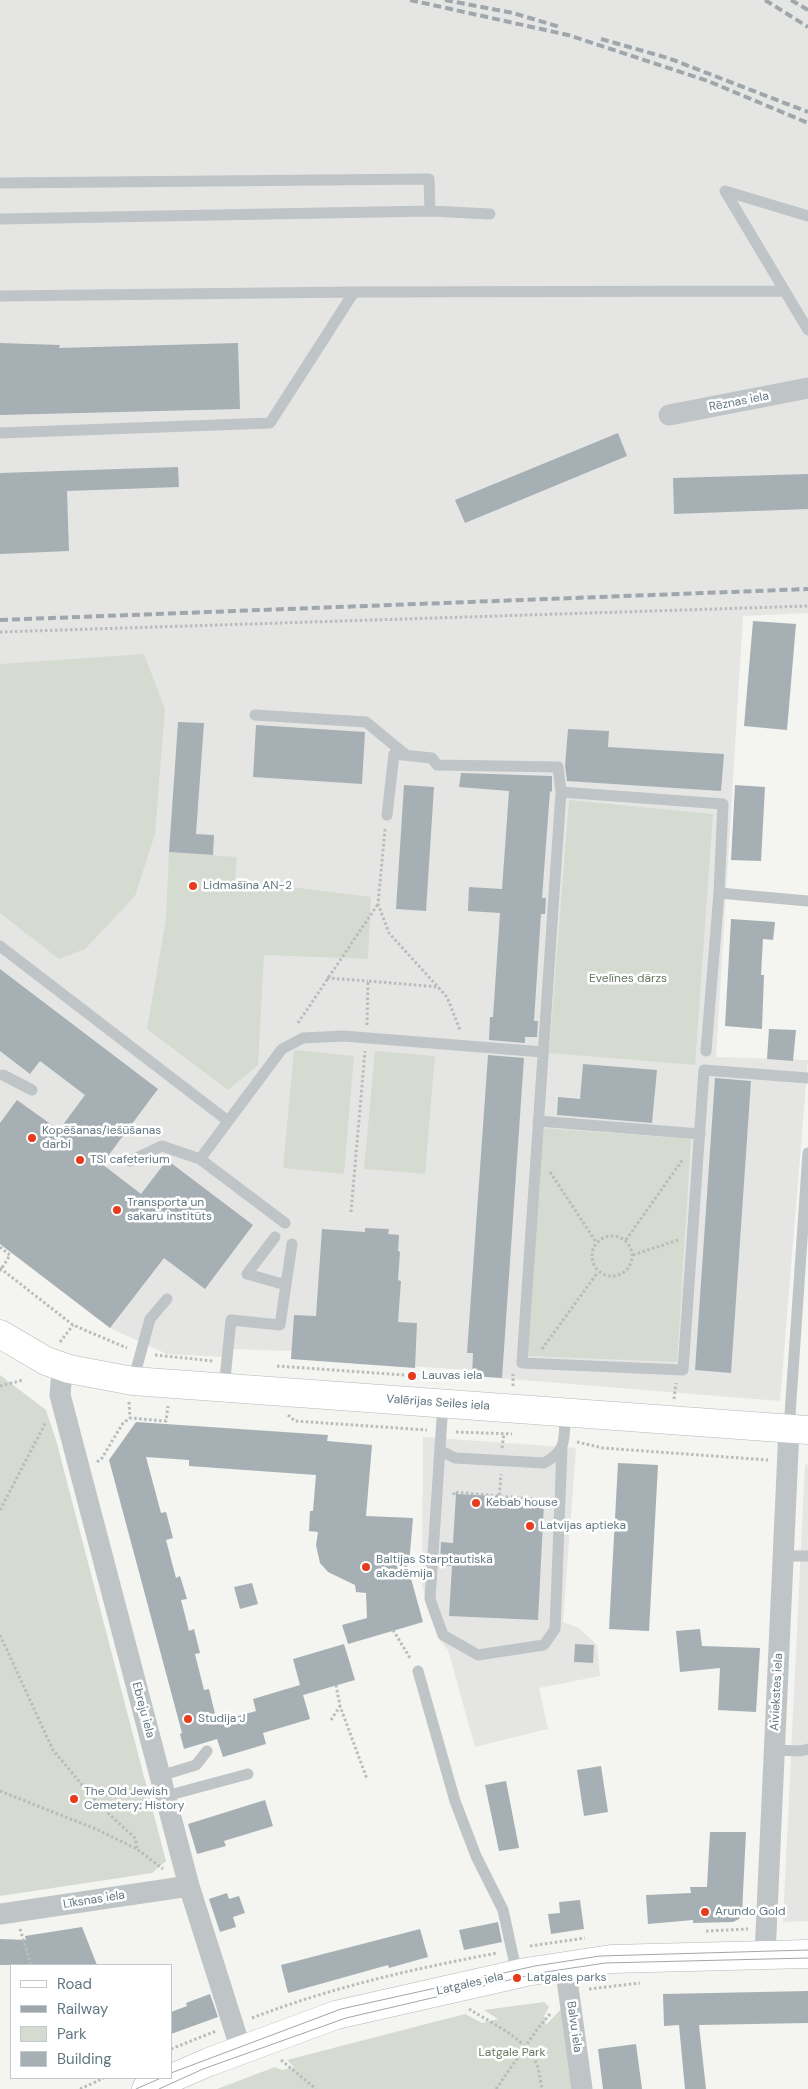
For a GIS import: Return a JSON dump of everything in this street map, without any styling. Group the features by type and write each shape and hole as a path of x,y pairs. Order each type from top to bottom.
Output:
{"street":[{"name":"Rēznas iela","path":"669,415 808,388"},
{"path":"0,1334 43,1360 69,1369"},
{"name":"Valērijas Seiles iela","path":"69,1369 131,1390 225,1376 443,1403 564,1433 798,1429"},
{"name":"Ebreju iela","path":"69,1369 61,1382 60,1395 188,1881 241,2050"},
{"name":"Aiviekstes iela","path":"765,1955 783,1556 798,1429"},
{"name":"Līksnas iela","path":"8,1913 188,1881"},
{"name":"Latgales iela","path":"172,2078 241,2050 336,2015 517,1974 611,1959 808,1954"},
{"name":"Balvu iela","path":"565,1965 582,2089"},
{"name":"Latgales iela","path":"146,2089 170,2079"}],"lane":[{"path":"0,183 429,179 430,212"},
{"path":"808,216 725,191 808,330"},
{"path":"0,219 430,212 490,214"},
{"path":"0,296 354,292 785,291"},
{"path":"0,433 270,423 354,292"},
{"path":"255,715 366,722 406,755"},
{"path":"387,815 394,754 432,758 437,765 558,767 561,792 522,1363 684,1370 704,1070 808,1078"},
{"path":"561,792 723,804 719,893 706,1051"},
{"path":"719,893 808,901"},
{"path":"0,946 228,1121"},
{"path":"200,1159 282,1049 303,1038 366,1038 465,1044 543,1052"},
{"path":"1,1073 32,1090"},
{"path":"538,1121 700,1134"},
{"path":"130,1161 162,1146 200,1159 285,1224"},
{"path":"798,1429 808,1153"},
{"path":"275,1238 247,1274 286,1285"},
{"path":"225,1376 231,1320 280,1325 292,1244"},
{"path":"131,1390 150,1319 167,1300"},
{"path":"443,1403 430,1599 443,1635 478,1655 544,1645 555,1629 564,1433"},
{"path":"441,1451 455,1458 544,1463 557,1456 564,1433"},
{"path":"783,1556 808,1556"},
{"path":"418,1672 455,1801 476,1856 504,1910 517,1974"},
{"path":"774,1750 808,1749"},
{"path":"163,1786 196,1765 207,1751"},
{"path":"163,1786 248,1774"}],"path":[{"path":"0,632 808,606"},
{"path":"387,815 378,904 389,933 447,996 465,1044"},
{"path":"282,1049 327,978 378,904"},
{"path":"327,978 439,987"},
{"path":"351,1212 366,1038 368,982"},
{"path":"626,1240 700,1134"},
{"path":"536,1151 596,1242"},
{"path":"634,1255 626,1240 611,1235 596,1242 591,1258 598,1272 613,1278 628,1270 634,1255 693,1235"},
{"path":"0,1247 10,1255 0,1269 73,1325 141,1353 225,1376"},
{"path":"513,1386 513,1372 522,1363 542,1350 598,1272"},
{"path":"276,1366 421,1377"},
{"path":"0,1386 23,1380"},
{"path":"504,1385 522,1386"},
{"path":"130,1418 131,1390"},
{"path":"666,1399 684,1400"},
{"path":"80,1470 92,1466 102,1458 124,1423 130,1418 166,1421 168,1403"},
{"path":"285,1412 295,1421 441,1431 519,1434"},
{"path":"0,1510 41,1432"},
{"path":"564,1433 603,1448 772,1460"},
{"path":"499,1499 500,1487"},
{"path":"454,1496 454,1492 498,1494 499,1499"},
{"path":"499,1499 543,1500"},
{"path":"394,1630 418,1672"},
{"path":"0,1635 53,1750 99,1805 135,1838 137,1849"},
{"path":"336,1685 340,1706 367,1779"},
{"path":"331,1720 340,1706"},
{"path":"0,1791 96,1829 137,1849 160,1868 188,1881"},
{"path":"8,1913 31,1964"},
{"path":"496,2089 538,2028 570,1993"},
{"path":"469,2009 506,2032 532,2056 540,2074 542,2089"},
{"path":"281,2059 316,2089"},
{"path":"80,2089 102,2079"}],"shaded area":[{"path":"0,0 808,0 808,613 743,616 716,1057 808,1060 780,1401 472,1376 472,1370 291,1359 291,1351 233,1349 222,1357 167,1354 110,1328 0,1244"},
{"path":"423,1437 576,1448 563,1622 579,1628 597,1645 600,1676 539,1688 548,1729 475,1747 448,1650 440,1641 422,1586"},
{"path":"805,1464 808,1465 808,1921 783,1922"}],"green space":[{"path":"144,654 165,709 155,834 135,896 85,949 59,959 0,913 0,664"},
{"name":"Evelīnes dārzs","path":"569,800 713,814 695,1065 549,1053"},
{"path":"169,852 237,857 235,880 371,897 368,959 264,955 258,1065 228,1090 147,1029 166,919"},
{"path":"294,1050 354,1056 344,1174 283,1168"},
{"path":"375,1051 435,1056 425,1174 364,1169"},
{"path":"543,1128 691,1139 677,1362 527,1356"},
{"path":"0,1375 46,1410 56,1440 166,1861 152,1873 0,1896"},
{"name":"Latgale Park","path":"544,2002 549,2007 544,2016 546,2025 562,2008 573,2089 217,2089 275,2067 282,2070 294,2067 287,2060 465,2014 482,2023 498,2019 484,2010"}],"building":[{"path":"0,343 60,345 59,348 238,343 240,409 0,415"},
{"path":"618,433 627,456 465,523 455,500"},
{"path":"178,467 179,487 67,491 69,551 0,554 0,473"},
{"path":"808,474 808,509 674,514 673,478"},
{"path":"753,621 796,624 787,730 744,726"},
{"path":"178,722 204,723 196,834 214,835 213,855 169,852"},
{"path":"256,725 365,732 362,784 253,777"},
{"path":"568,729 609,731 608,747 724,754 721,791 567,781 565,766"},
{"path":"461,773 552,776 542,898 546,898 545,914 541,914 534,1021 538,1021 537,1037 525,1037 525,1043 489,1040 490,1017 493,1017 500,913 468,911 469,887 502,889 509,791 459,787"},
{"path":"404,785 434,787 426,911 396,909"},
{"path":"735,785 765,787 761,861 731,860"},
{"path":"731,919 775,922 773,940 763,939 761,975 764,975 762,1029 725,1026"},
{"name":"Transporta un sakaru institūts","path":"0,969 158,1089 102,1164 141,1194 167,1160 253,1225 205,1289 164,1258 110,1328 0,1244 0,1123 17,1100 59,1130 85,1095 40,1061 30,1074 0,1051"},
{"path":"769,1029 796,1030 793,1061 767,1059"},
{"path":"488,1055 524,1058 502,1378 472,1376 473,1353 467,1353"},
{"path":"583,1064 657,1070 652,1123 557,1115 558,1097 580,1099"},
{"path":"715,1078 751,1081 731,1373 695,1370"},
{"path":"365,1228 389,1229 388,1234 399,1235 398,1280 401,1281 398,1322 417,1323 415,1368 291,1359 294,1315 316,1316 322,1229 365,1232"},
{"path":"136,1422 328,1435 327,1441 372,1445 366,1516 413,1518 409,1564 407,1564 423,1622 348,1644 342,1625 367,1618 366,1593 356,1592 355,1585 328,1572 320,1563 316,1545 318,1532 309,1531 316,1475 189,1466 189,1460 146,1457 161,1513 166,1512 173,1538 166,1540 176,1578 180,1576 187,1599 181,1600 189,1631 194,1629 200,1653 195,1654 204,1690 209,1689 217,1722 256,1711 253,1699 300,1685 293,1659 344,1644 355,1680 303,1695 310,1719 263,1733 266,1744 223,1757 217,1739 184,1749 180,1734 182,1733 109,1460"},
{"path":"618,1463 658,1465 649,1631 609,1629"},
{"path":"456,1494 497,1496 497,1500 544,1503 538,1620 449,1616 452,1566 440,1565 441,1542 453,1543"},
{"path":"252,1583 258,1604 240,1609 234,1587"},
{"path":"700,1629 702,1646 760,1648 756,1712 718,1710 720,1668 680,1672 676,1631"},
{"path":"575,1644 594,1645 593,1663 574,1662"},
{"path":"601,1766 608,1812 584,1816 577,1770"},
{"path":"506,1781 519,1848 499,1851 485,1785"},
{"path":"265,1800 273,1826 224,1841 226,1846 197,1854 188,1824"},
{"path":"710,1832 746,1832 742,1913 739,1919 733,1922 693,1923 693,1920 648,1924 646,1895 691,1893 690,1887 707,1887"},
{"path":"227,1893 229,1899 239,1896 245,1913 233,1917 236,1927 220,1932 209,1899"},
{"path":"580,1900 584,1929 551,1934 548,1914 560,1913 559,1902"},
{"path":"498,1922 502,1942 464,1950 459,1930"},
{"path":"82,1927 97,1964 0,1965 0,1939 26,1940 25,1936"},
{"path":"420,1929 428,1957 389,1968 388,1965 288,1993 281,1965"},
{"path":"808,1991 808,2023 699,2025 706,2089 685,2089 679,2025 664,2026 663,1994"},
{"path":"210,1994 218,2017 172,2034 172,2012 187,2006 186,2003"},
{"path":"636,2044 642,2089 603,2089 598,2049"}],"tram line":[{"path":"172,2073 341,2009 535,1966 600,1956 808,1950"},
{"path":"159,2089 203,2069 346,2018 539,1973 605,1963 808,1958"},
{"path":"136,2089 159,2079"}],"railway":[{"path":"410,0 568,35 708,81 808,123"},
{"path":"445,0 513,13 560,27"},
{"path":"765,0 808,27"},
{"path":"791,0 808,10"},
{"path":"601,39 668,58 808,112"},
{"path":"0,620 808,589"}],"place":[{"name":"Lidmašīna AN-2","path":"193,886"},
{"name":"Kopēšanas/iešūšanas darbi","path":"32,1138"},
{"name":"TSI cafeterium","path":"80,1160"},
{"name":"Transporta un sakaru institūts","path":"117,1210"},
{"name":"Lauvas iela","path":"412,1376"},
{"name":"Kebab house","path":"476,1503"},
{"name":"Latvijas aptieka","path":"530,1526"},
{"name":"Baltijas Starptautiskā akadēmija","path":"366,1567"},
{"name":"Studija J","path":"188,1719"},
{"name":"The Old Jewish Cemetery: History","path":"74,1799"},
{"name":"Arundo Gold","path":"705,1912"},
{"name":"Latgales parks","path":"517,1978"}]}
